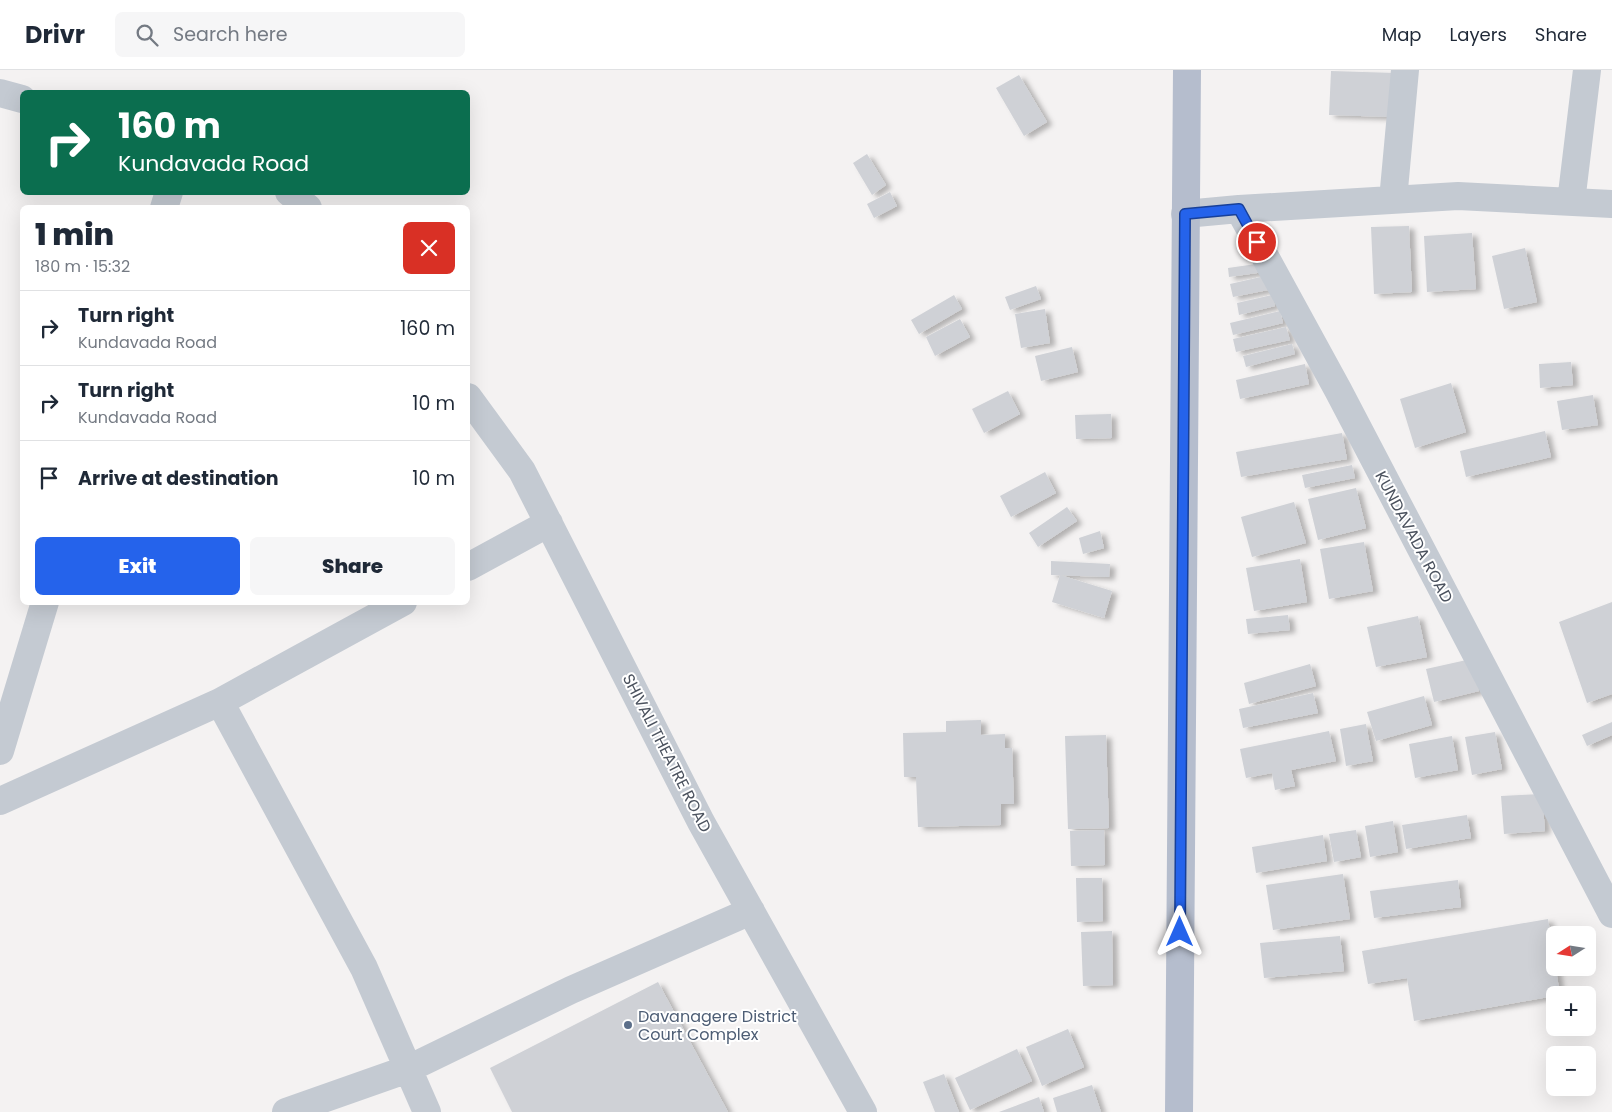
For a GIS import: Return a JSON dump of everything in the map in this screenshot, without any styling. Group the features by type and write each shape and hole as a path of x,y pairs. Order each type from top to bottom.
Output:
{"main road":[{"path":"1179,1112 1187,70"}],"street":[{"path":"1393,200 1405,70"},
{"path":"1570,202 1587,70"},
{"path":"0,93 20,98"},
{"path":"293,195 304,205"},
{"path":"1185,214 1458,196 1612,204"},
{"name":"KUNDAVADA ROAD","path":"1239,209 1338,390 1612,914"},
{"name":"SHIVALI THEATRE ROAD","path":"470,400 522,471 701,822 863,1112"},
{"path":"470,566 549,523"},
{"path":"0,752 44,605"},
{"path":"0,801 220,702 398,605"},
{"path":"220,702 364,968 427,1112"},
{"path":"286,1112 408,1069 571,990 751,911"}],"building":[{"path":"1331,71 1395,73 1393,117 1329,115"},
{"path":"1019,75 1047,122 1024,136 996,88"},
{"path":"867,154 886,185 872,195 853,163"},
{"path":"890,192 897,206 874,218 867,204"},
{"path":"1409,226 1412,292 1374,294 1371,227"},
{"path":"1472,233 1476,289 1427,292 1424,236"},
{"path":"1525,248 1537,302 1504,309 1492,256"},
{"path":"1263,263 1264,272 1229,277 1228,268"},
{"path":"1265,276 1268,290 1233,297 1230,284"},
{"path":"1036,286 1041,299 1010,310 1005,297"},
{"path":"954,295 962,309 919,334 911,320"},
{"path":"1272,295 1275,306 1239,315 1237,303"},
{"path":"1045,309 1050,343 1021,348 1015,314"},
{"path":"1280,311 1283,323 1233,335 1230,323"},
{"path":"960,319 970,337 935,356 926,337"},
{"path":"1286,327 1290,340 1236,352 1233,339"},
{"path":"1292,344 1295,354 1246,367 1243,356"},
{"path":"1072,347 1078,372 1041,381 1035,356"},
{"path":"1571,362 1573,385 1540,388 1539,364"},
{"path":"1305,364 1309,384 1240,399 1236,380"},
{"path":"1451,383 1466,432 1415,448 1400,399"},
{"path":"1008,391 1020,414 984,433 972,409"},
{"path":"1593,395 1598,425 1562,430 1557,401"},
{"path":"1111,414 1112,438 1076,439 1075,415"},
{"path":"1545,431 1551,457 1466,477 1460,451"},
{"path":"1342,433 1347,459 1241,477 1236,452"},
{"path":"1352,465 1355,478 1305,488 1302,475"},
{"path":"1045,472 1056,493 1011,517 1000,496"},
{"path":"1356,488 1366,528 1318,540 1308,499"},
{"path":"1294,502 1306,543 1252,557 1241,517"},
{"path":"1067,507 1077,521 1038,547 1029,533"},
{"path":"1100,531 1104,548 1083,554 1079,538"},
{"path":"1364,542 1373,591 1329,599 1320,549"},
{"path":"1300,559 1307,602 1254,611 1246,568"},
{"path":"1051,561 1110,564 1109,577 1051,575"},
{"path":"1060,575 1112,591 1104,618 1052,602"},
{"path":"1612,602 1612,694 1587,703 1559,622"},
{"path":"1288,615 1290,630 1248,634 1246,619"},
{"path":"1418,616 1427,657 1376,667 1367,627"},
{"path":"1471,659 1479,691 1434,702 1426,669"},
{"path":"1310,664 1316,686 1249,704 1244,683"},
{"path":"1313,693 1318,713 1243,728 1239,709"},
{"path":"1424,696 1432,725 1376,741 1367,712"},
{"path":"981,720 981,735 1005,734 1005,748 1012,748 1014,804 1001,804 1001,825 918,827 916,777 904,777 903,733 946,732 946,721"},
{"path":"1612,722 1612,735 1587,746 1582,735"},
{"path":"1366,724 1373,761 1346,766 1340,729"},
{"path":"1329,731 1336,761 1291,770 1295,786 1275,790 1272,773 1246,778 1240,749"},
{"path":"1495,732 1502,769 1472,775 1465,737"},
{"path":"1106,735 1109,828 1068,829 1065,736"},
{"path":"1452,736 1458,770 1415,778 1409,744"},
{"path":"1542,794 1545,831 1504,834 1501,796"},
{"path":"1467,815 1471,838 1406,849 1402,825"},
{"path":"1393,821 1398,852 1370,857 1365,826"},
{"path":"1104,830 1105,865 1071,866 1070,831"},
{"path":"1356,830 1361,857 1334,862 1329,834"},
{"path":"1323,835 1327,861 1256,873 1252,847"},
{"path":"1343,874 1350,919 1273,930 1266,885"},
{"path":"1076,878 1102,878 1103,921 1077,922"},
{"path":"1458,880 1461,907 1374,918 1370,891"},
{"path":"1548,919 1549,926 1546,926 1546,976 1557,976 1559,986 1546,986 1546,997 1414,1021 1407,978 1368,984 1362,951"},
{"path":"1112,931 1113,985 1083,986 1081,932"},
{"path":"1340,936 1344,971 1264,978 1260,943"},
{"name":"Davanagere District Court Complex","path":"658,982 728,1112 512,1112 490,1068"},
{"path":"1068,1029 1084,1067 1042,1086 1026,1047"},
{"path":"1017,1049 1032,1081 970,1110 955,1078"},
{"path":"944,1074 959,1112 935,1112 923,1082"},
{"path":"1092,1085 1101,1112 1057,1112 1053,1098"},
{"path":"1039,1097 1044,1112 999,1112"}],"place":[{"name":"Davanagere District Court Complex","path":"628,1025"}],"route":[{"path":"1180,932 1185,214 1239,209 1257,242"}]}
